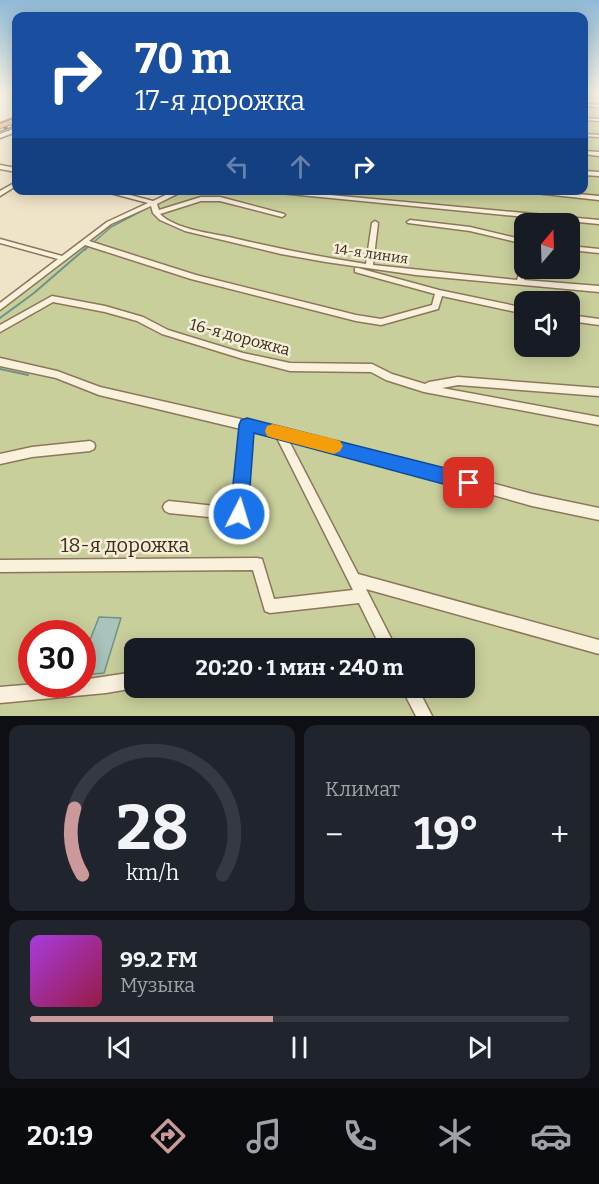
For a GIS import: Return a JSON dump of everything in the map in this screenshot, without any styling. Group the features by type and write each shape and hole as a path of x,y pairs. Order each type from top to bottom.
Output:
{"street":[{"path":"122,195 154,203"},
{"path":"0,307 109,223 171,195"},
{"path":"305,195 599,222"},
{"path":"566,195 599,198"},
{"path":"154,203 156,213 201,199 220,199 282,215"},
{"name":"14-я линия","path":"156,213 161,218 223,238 283,253 369,267 599,289"},
{"path":"410,222 470,229 514,240"},
{"path":"369,267 375,223"},
{"path":"0,241 63,258"},
{"path":"84,242 194,277 356,318 381,321 435,307 439,293"},
{"path":"580,249 599,251"},
{"path":"336,262 375,276 439,293 514,309"},
{"name":"16-я дорожка","path":"0,330 52,299 105,309 140,319 165,332 243,356 290,367 372,368 389,377 424,388 599,420"},
{"path":"580,319 599,322"},
{"path":"0,362 57,375 99,391 280,433 532,500 599,514"},
{"path":"424,388 458,381 599,392"},
{"path":"169,507 239,514 247,425"},
{"path":"280,433 384,638"},
{"path":"0,459 32,452 90,446"},
{"name":"18-я дорожка","path":"0,566 257,564 270,606 363,596"},
{"path":"354,579 599,647"},
{"path":"0,695 124,682"},
{"path":"415,698 424,716"}],"green space":[{"path":"588,127 599,127 599,716 0,716 0,311 112,224 181,195 588,195"}],"water":[{"path":"99,617 121,618 104,673 96,674 96,625"}],"waterway":[{"path":"161,202 177,195"},
{"path":"94,242 111,227 151,206"},
{"path":"85,250 88,247"},
{"path":"0,318 34,293 86,248"},
{"path":"0,369 28,375"}],"railway":[{"path":"0,130 7,127"}],"slow traffic":[{"path":"273,431 334,446"}],"route":[{"path":"239,514 247,425 469,483"}]}
